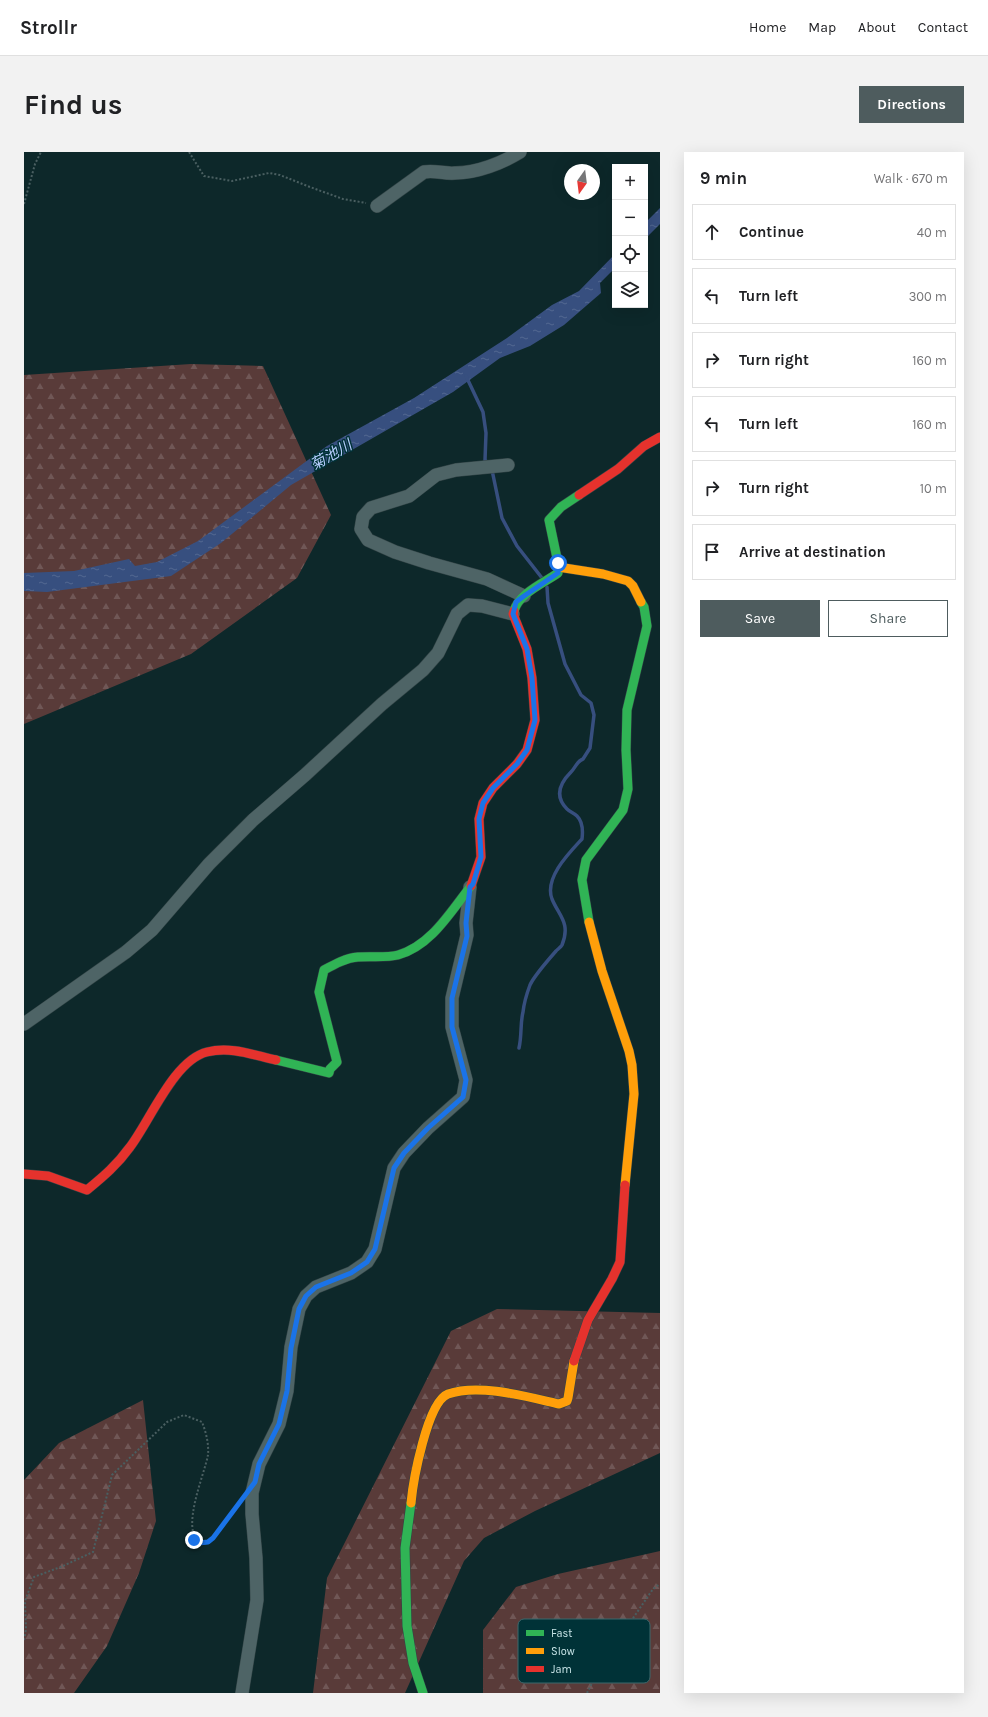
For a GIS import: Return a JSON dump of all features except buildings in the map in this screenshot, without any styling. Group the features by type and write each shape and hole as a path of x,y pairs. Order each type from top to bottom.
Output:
{"street":[{"path":"377,206 424,172 433,171 454,173 475,171 511,158 520,152"},
{"path":"24,1174 34,1173 54,1178 87,1190 112,1170 132,1146 168,1086 187,1063 206,1052 230,1049 329,1073 330,1069 337,1062 319,992 324,970 342,961 357,957 396,955 408,952 428,939 473,884 481,857 479,819 483,803 493,788 517,764 527,750 535,720 532,678 527,649 513,614 516,602 558,573 549,520 561,507 618,469 644,446 660,438"},
{"path":"508,465 456,470 436,475 409,496 371,508 363,518 360,529 368,540 388,549 429,563 487,579 524,596"},
{"path":"423,1693 413,1663 407,1626 405,1548 412,1493 427,1425 437,1403 447,1394 473,1390 504,1392 559,1404 567,1401 570,1381 584,1328 616,1275 620,1262 626,1160 634,1094 632,1065 629,1051 602,971 588,918 582,880 586,860 623,810 625,803 628,789 626,750 627,710 647,626 644,607 633,586 628,581 603,574 558,567"},
{"path":"24,1024 126,952 152,930 209,864 253,820 304,776 382,704 423,670 438,653 456,614 468,605 482,606 513,614"},
{"path":"242,1693 257,1600 252,1493 259,1464 279,1424 287,1391 291,1348 299,1309 306,1296 316,1287 351,1273 367,1262 375,1249 394,1168 404,1153 428,1128 463,1097 466,1080 452,1027 452,998 467,936 466,923 470,887"}],"path":[{"path":"24,204 35,164 41,152"},
{"path":"189,152 204,176 232,180 269,172 344,199 377,206"},
{"path":"24,1640 26,1630 25,1601 34,1577 93,1552 112,1475 167,1422 184,1415 202,1422 207,1436 208,1454 192,1518 192,1533 194,1540 199,1543 208,1542 213,1538 241,1500"},
{"path":"632,1619 653,1589 660,1584"},
{"path":"587,1693 592,1683"}],"green space":[{"path":"191,364 263,366 331,515 297,578 191,654 24,724 24,375"},
{"path":"497,1309 660,1313 660,1453 535,1511 484,1538 464,1561 405,1693 313,1693 327,1578 451,1331"},
{"path":"143,1400 156,1521 139,1573 107,1646 74,1693 24,1693 24,1480 59,1443"},
{"path":"660,1551 660,1693 483,1693 483,1630 516,1587 558,1574"}],"water":[{"path":"660,208 660,224 648,236 648,220"},
{"name":"菊池川","path":"612,257 612,271 600,283 601,293 564,325 530,346 500,358 453,392 291,485 221,543 171,576 47,592 24,591 24,573 74,571 129,559 135,566 157,562 198,541 327,446 414,398 507,338 552,305 579,291"}],"waterway":[{"path":"466,376 483,412 486,433 485,460 488,463"},
{"path":"492,470 502,518 517,546 542,578"},
{"path":"519,1048 522,1016 530,985 542,968 562,946 565,925 552,899 550,891 551,883 559,866 582,839 582,830 579,818 563,804 560,790 561,785 567,776 583,759 590,748 594,715 591,703 581,695 565,664 548,603 547,587"}],"traffic: fast":[{"path":"514,611 521,599 526,594 558,573 558,563 549,520 561,507 579,495"},
{"path":"589,922 582,880 586,860 623,810 628,789 626,750 627,710 647,626 644,607 641,602"},
{"path":"276,1060 329,1073 330,1069 337,1062 319,992 324,970 349,959 398,955 421,944 448,916 471,886"},
{"path":"411,1503 405,1548 407,1626 413,1663 423,1693"}],"traffic: slow":[{"path":"558,567 603,574 628,581 633,586 641,602"},
{"path":"589,922 602,971 629,1051 632,1065 634,1094 625,1185"},
{"path":"411,1503 422,1444 434,1411 440,1400 448,1394 460,1391 489,1390 559,1404 567,1401 574,1361"}],"traffic: jam":[{"path":"579,495 618,469 644,446 660,437"},
{"path":"471,886 481,857 479,819 483,803 493,788 517,764 527,750 535,720 532,678 527,649 513,614 514,611"},
{"path":"24,1174 48,1176 87,1190 110,1170 125,1153 138,1136 173,1079 195,1057 207,1052 225,1050 242,1052 276,1060"},
{"path":"574,1361 588,1320 612,1279 620,1262 625,1185"}],"route":[{"path":"194,1540 199,1543 208,1542 213,1538 255,1482 259,1464 279,1424 287,1391 291,1348 299,1309 306,1296 316,1287 351,1273 367,1262 375,1249 394,1168 404,1153 428,1128 463,1097 466,1080 452,1027 452,998 467,936 466,923 470,887 473,884 481,857 479,819 483,803 493,788 517,764 527,750 535,720 532,678 527,649 513,614 516,602 558,573 558,563"}]}
